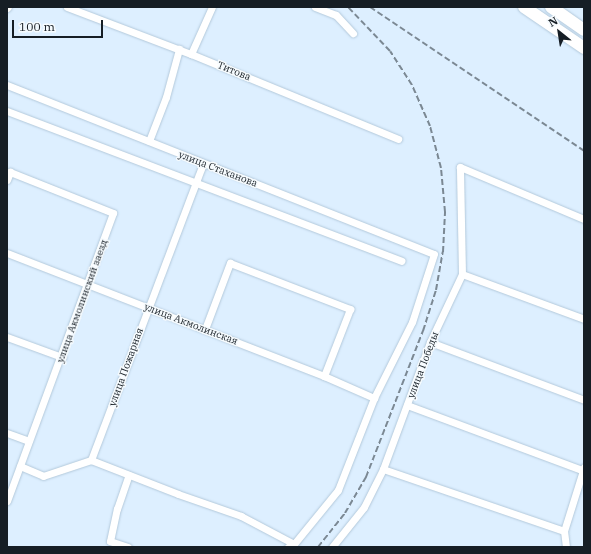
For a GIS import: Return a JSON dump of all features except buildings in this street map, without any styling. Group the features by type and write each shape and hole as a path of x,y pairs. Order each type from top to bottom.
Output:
{"highway":[{"path":"524,7 584,48"},
{"path":"551,7 584,30"}],"street":[{"name":"Титова","path":"67,7 179,49 398,139"},
{"path":"191,54 212,7"},
{"path":"315,7 333,13 353,33"},
{"path":"149,141 168,90 179,49"},
{"name":"улица Стаханова","path":"7,85 429,252 434,256 412,322 374,398"},
{"path":"7,111 401,262"},
{"name":"улица Пожарная","path":"91,460 203,163"},
{"name":"улица Победы","path":"332,547 364,507 383,468 430,342 462,274 460,167 584,219"},
{"name":"улица Акмолинский заезд","path":"7,180 10,172 113,213 62,357 28,441 7,501"},
{"name":"улица Акмолинская","path":"7,253 324,376 374,398"},
{"path":"205,329 230,263 350,309 324,376"},
{"path":"462,274 584,319"},
{"path":"7,337 62,357"},
{"path":"430,342 584,400"},
{"path":"20,466 43,476 91,460 241,516 291,545 338,490 374,398"},
{"path":"407,405 583,470 564,531 566,547"},
{"path":"7,433 28,441"},
{"path":"383,468 564,531"},
{"path":"128,547 110,541 117,509 130,475"}],"railway":[{"path":"318,547 345,513 366,477 423,331 436,290 443,252 445,212 441,168 430,126 412,85 390,51 348,7"},
{"path":"370,7 584,151"}]}
